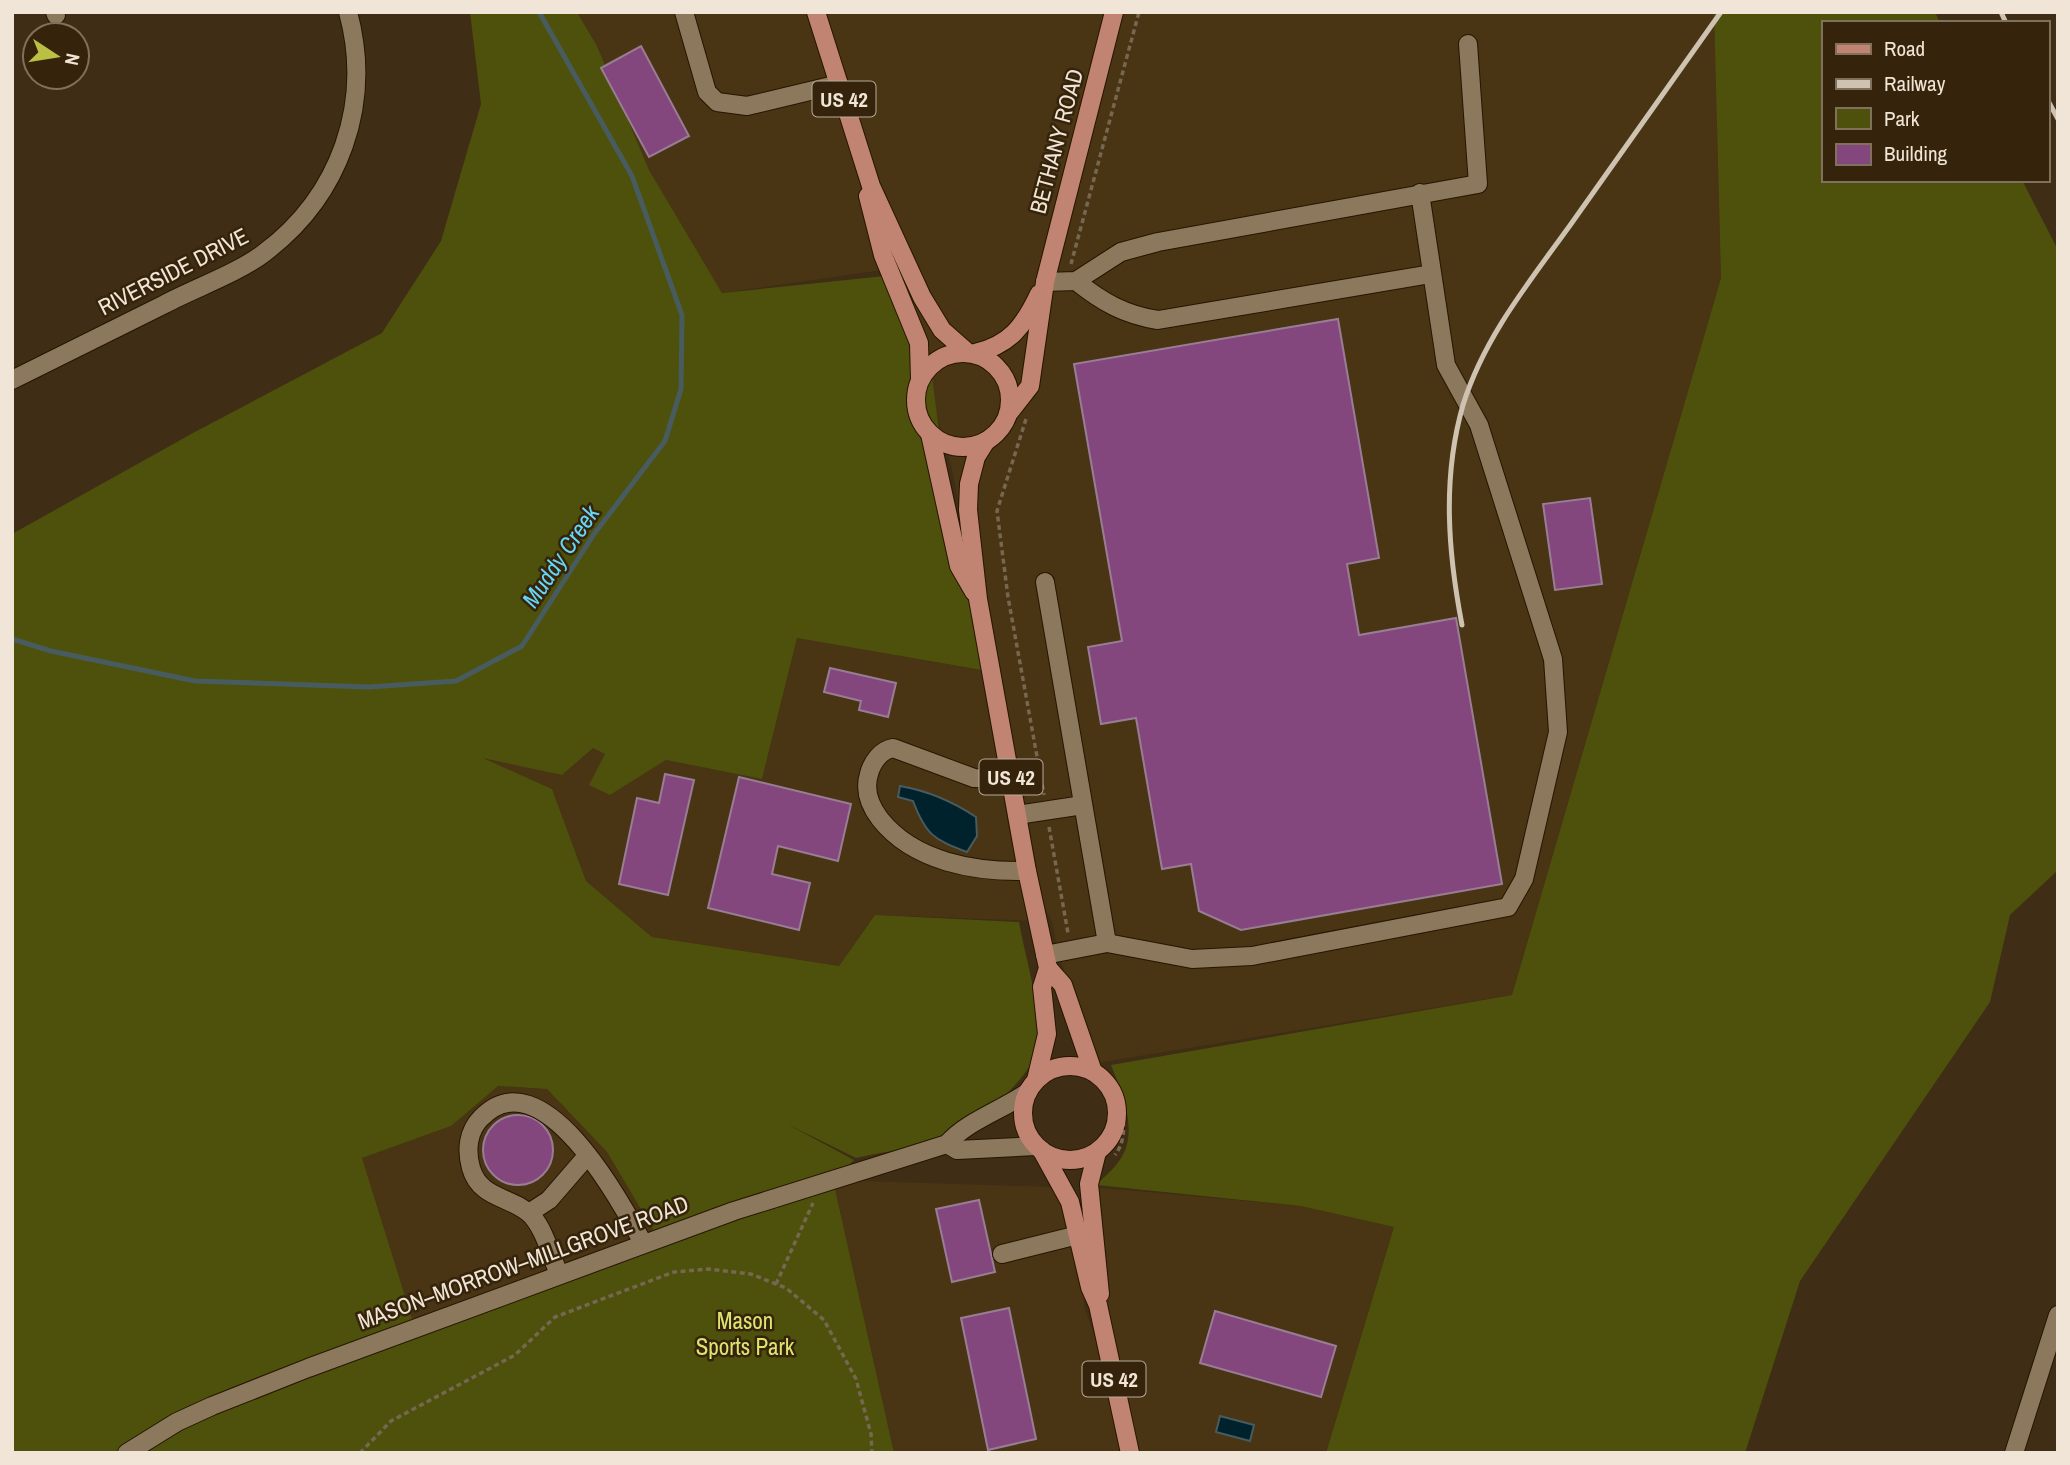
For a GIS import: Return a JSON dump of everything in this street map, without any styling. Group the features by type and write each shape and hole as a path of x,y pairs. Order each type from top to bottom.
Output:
{"main road":[{"name":"US 42","path":"816,12 871,186 922,297 942,330 971,353"},
{"name":"BETHANY ROAD","path":"1008,414 1030,386 1045,282 1114,12"},
{"name":"US 42","path":"871,186 867,201 883,255 919,343 920,380"},
{"name":"BETHANY ROAD","path":"971,353 995,348 1014,335 1028,317 1045,282"},
{"path":"971,353 1000,369 1010,397 1008,414 1001,428 986,441 974,446 957,447 942,443 930,434 919,419 915,403 920,380 932,363 945,355 971,353"},
{"name":"US 42","path":"930,434 959,566 978,599"},
{"name":"US 42","path":"986,441 976,457 969,484 968,510 978,599 1027,871 1047,961 1063,985 1092,1069 1111,1090 1117,1112 1112,1134 1097,1152 1089,1184 1091,1222 1101,1284 1098,1305"},
{"name":"US 42","path":"1047,961 1042,987 1047,1034 1023,1114 1024,1125 1070,1202 1090,1287 1098,1305 1130,1453"},
{"path":"1032,1086 1063,1066 1092,1069"},
{"path":"1039,1149 1065,1160 1087,1157 1097,1152"}],"street":[{"name":"RIVERSIDE DRIVE","path":"12,380 263,254 299,223 331,181 349,133 356,88 356,41 348,12"},
{"path":"684,12 708,92 717,102 747,106 839,84"},
{"path":"1045,282 1076,281 1121,253 1158,242 1478,184 1468,44"},
{"path":"1047,961 1107,943 1192,959 1252,956 1490,912 1508,907 1516,897 1524,879 1558,732 1553,659 1479,425 1446,365 1420,193"},
{"path":"1076,281 1102,302 1135,316 1158,320 1432,274"},
{"path":"1045,582 1107,943"},
{"path":"1011,779 974,778 893,748 884,751 875,761 867,786 875,813 894,836 908,847 969,866 1002,871 1027,871"},
{"path":"1017,815 1083,805"},
{"name":"MASON–MORROW–MILLGROVE ROAD","path":"127,1453 177,1422 212,1406 559,1274 734,1210 947,1144 957,1132 1003,1109 1032,1086"},
{"path":"559,1274 539,1225 529,1213 492,1196 471,1170 468,1150 470,1137 487,1112 513,1102 537,1105 562,1126 606,1180 643,1243"},
{"name":"MASON–MORROW–MILLGROVE ROAD","path":"947,1144 957,1150 1039,1149"},
{"path":"529,1213 549,1200 586,1156"},
{"path":"1002,1254 1079,1235"},
{"path":"2014,1453 2058,1315"}],"path":[{"path":"776,1284 813,1203 826,1199"},
{"path":"360,1453 391,1421 515,1355 555,1317 674,1272 709,1269 751,1274 786,1287 824,1320 856,1379 871,1434 872,1453"}],"shaded area":[{"path":"577,12 1714,12 1721,278 1512,995 1097,1063 1059,956 1052,922 1028,875 1039,921 875,915 839,966 652,937 586,881 552,789 478,756 562,775 593,748 605,754 610,795 666,760 762,779 797,638 992,672 952,469 896,268 722,293 649,170 597,46"},
{"path":"497,1086 547,1089 607,1152 658,1238 415,1328 362,1158 451,1126"},
{"path":"833,1180 1052,1187 1063,1199 1079,1262 1085,1309 1117,1397 1092,1187 1301,1206 1394,1227 1326,1453 894,1453"}],"green space":[{"name":"Mason Sports Park","path":"470,12 577,12 597,46 649,170 722,293 895,275 922,377 932,377 944,467 993,672 797,638 762,779 666,760 610,795 589,785 605,754 593,748 562,775 483,758 552,789 586,881 652,937 839,966 875,915 1019,922 1036,1002 1036,1050 1031,1063 1011,1090 967,1124 930,1141 856,1158 787,1124 854,1160 833,1180 894,1453 12,1453 12,534 193,433 382,333 441,241 481,104","holes":["498,1086 547,1089 607,1152 658,1238 415,1328 362,1158 451,1126"]},
{"path":"1714,12 1935,12 1939,21 1822,21 1822,182 2023,182 2058,250 2058,870 2010,915 1990,1002 1800,1281 1745,1453 1326,1453 1394,1227 1301,1206 1096,1185 1119,1161 1128,1138 1127,1113 1111,1065 1512,995 1721,278"}],"water":[{"path":"900,786 940,797 976,817 977,836 967,852 932,834 922,821 913,801 898,797"},
{"path":"1220,1416 1254,1425 1250,1441 1216,1432"}],"building":[{"path":"641,46 689,136 649,157 601,68"},
{"path":"1338,319 1379,558 1347,564 1359,635 1456,618 1502,884 1241,930 1199,911 1191,864 1162,869 1136,718 1101,724 1088,647 1122,641 1074,364"},
{"path":"1590,498 1602,584 1555,590 1543,504"},
{"path":"830,668 896,683 888,717 859,710 861,701 824,692"},
{"path":"665,774 694,780 668,895 619,884 637,798 659,803"},
{"path":"739,777 851,804 838,861 778,846 772,874 810,883 799,930 708,908"},
{"path":"518,1115 543,1125 553,1150 543,1175 518,1185 493,1175 483,1150 493,1125"},
{"path":"979,1200 995,1272 952,1282 936,1209"},
{"path":"1009,1308 1036,1439 988,1450 961,1318"},
{"path":"1215,1311 1336,1346 1321,1397 1200,1363"}],"waterway":[{"name":"Muddy Creek","path":"12,639 51,651 195,681 369,687 456,681 522,646 594,534 665,441 681,389 682,315 632,176 539,12"}],"railway":[{"path":"1462,625 1453,570 1450,487 1456,432 1472,380 1483,356 1524,288 1721,12"},
{"path":"2001,12 2005,21"},
{"path":"2049,103 2058,119"}]}
